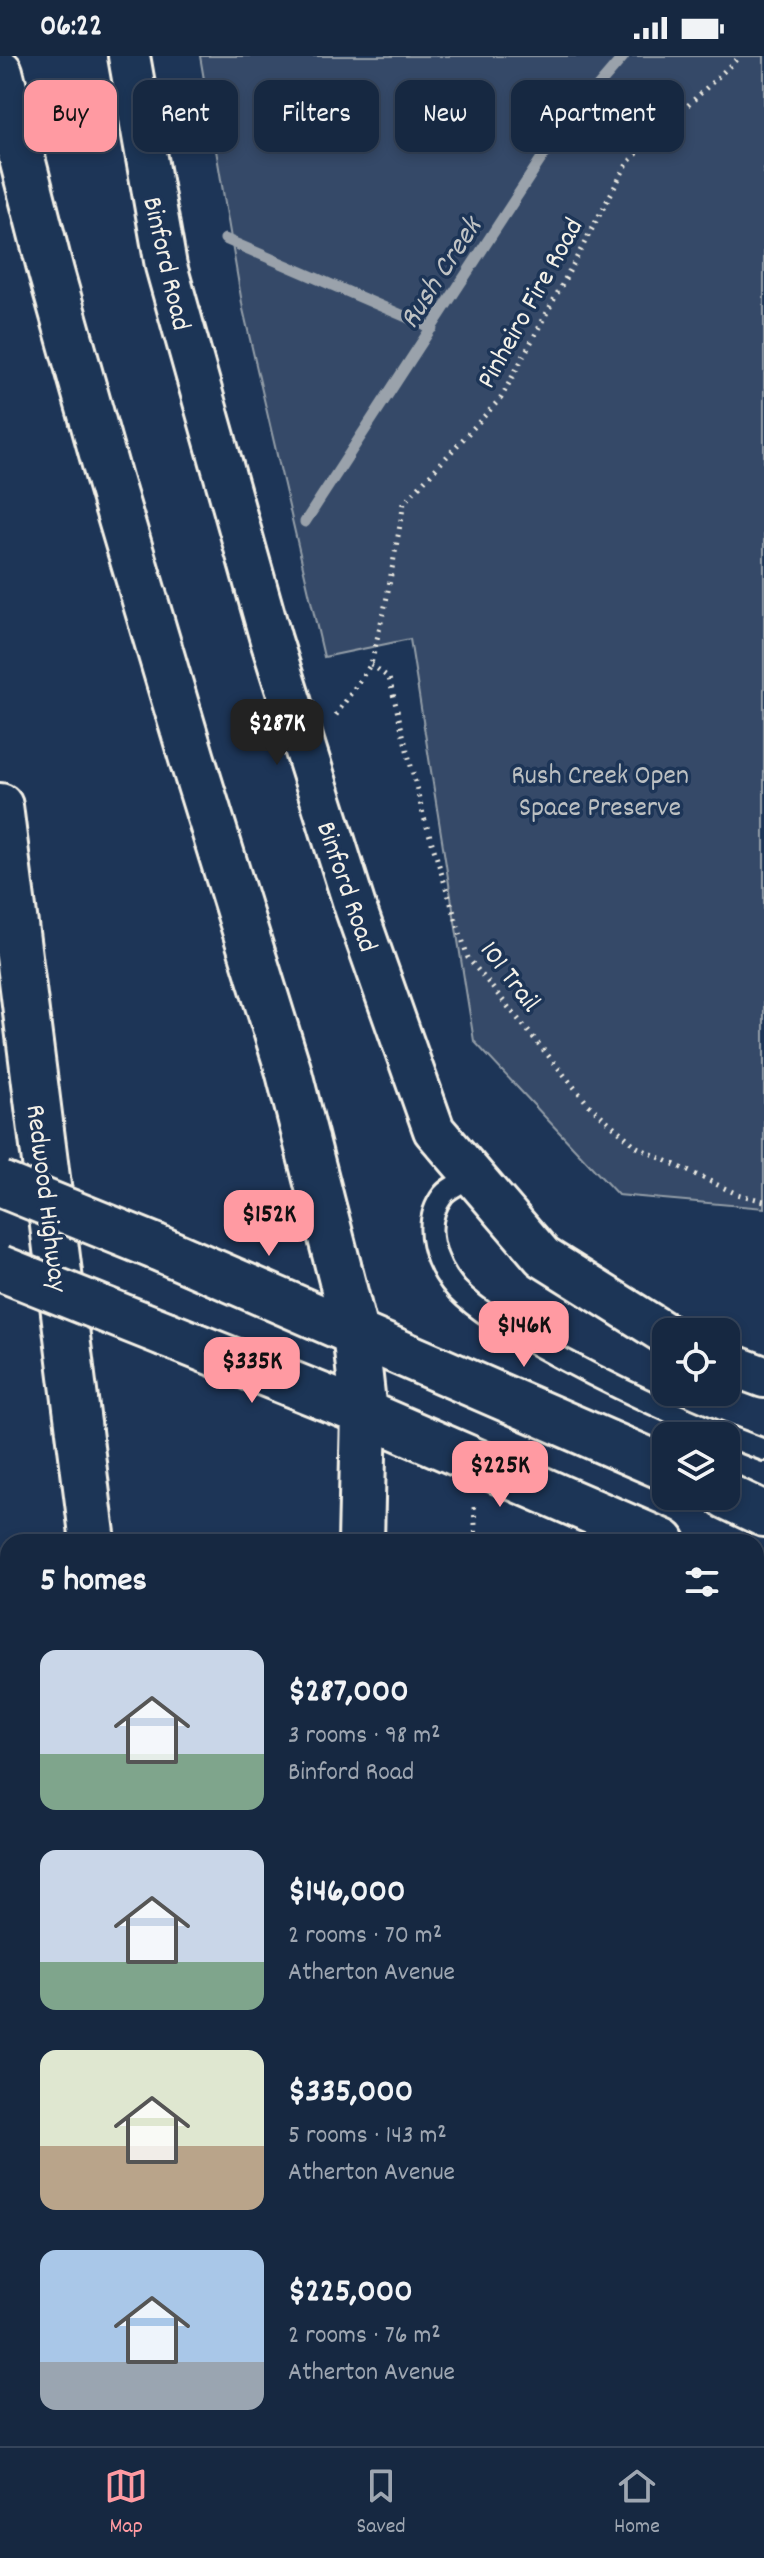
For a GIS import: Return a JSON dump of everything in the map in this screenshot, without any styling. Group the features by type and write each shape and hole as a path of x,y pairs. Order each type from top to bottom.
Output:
{"main road":[{"path":"0,72 51,272 115,496 288,1069 355,1332 364,1413 361,1534"},
{"name":"Redwood Highway","path":"0,806 92,1534"},
{"path":"0,1184 156,1247 652,1462"},
{"path":"0,1268 364,1413 644,1534"},
{"path":"740,1503 764,1514"}],"street":[{"name":"Binford Road","path":"129,56 166,266 271,640 355,907 434,1130 543,1257 652,1325"},
{"path":"740,1368 764,1377"}],"lane":[{"path":"473,1176 443,1194 431,1225 436,1259 458,1291 507,1329 591,1376 706,1428 764,1450"}],"path":[{"name":"Pinheiro Fire Road","path":"307,758 371,664 404,503 501,398 628,162 740,56"},
{"name":"101 Trail","path":"371,664 389,678 423,814 468,958 588,1104 637,1147 737,1194 764,1201"},
{"path":"474,1507 476,1534"}],"green space":[{"name":"Rush Creek Open Space Preserve","path":"200,56 764,56 764,1208 618,1195 474,1041 410,639 324,657 243,309 216,152 238,152 238,80 204,80"}],"waterway":[{"name":"Rush Creek","path":"305,522 558,133 624,56"},
{"path":"225,239 432,328"}]}
